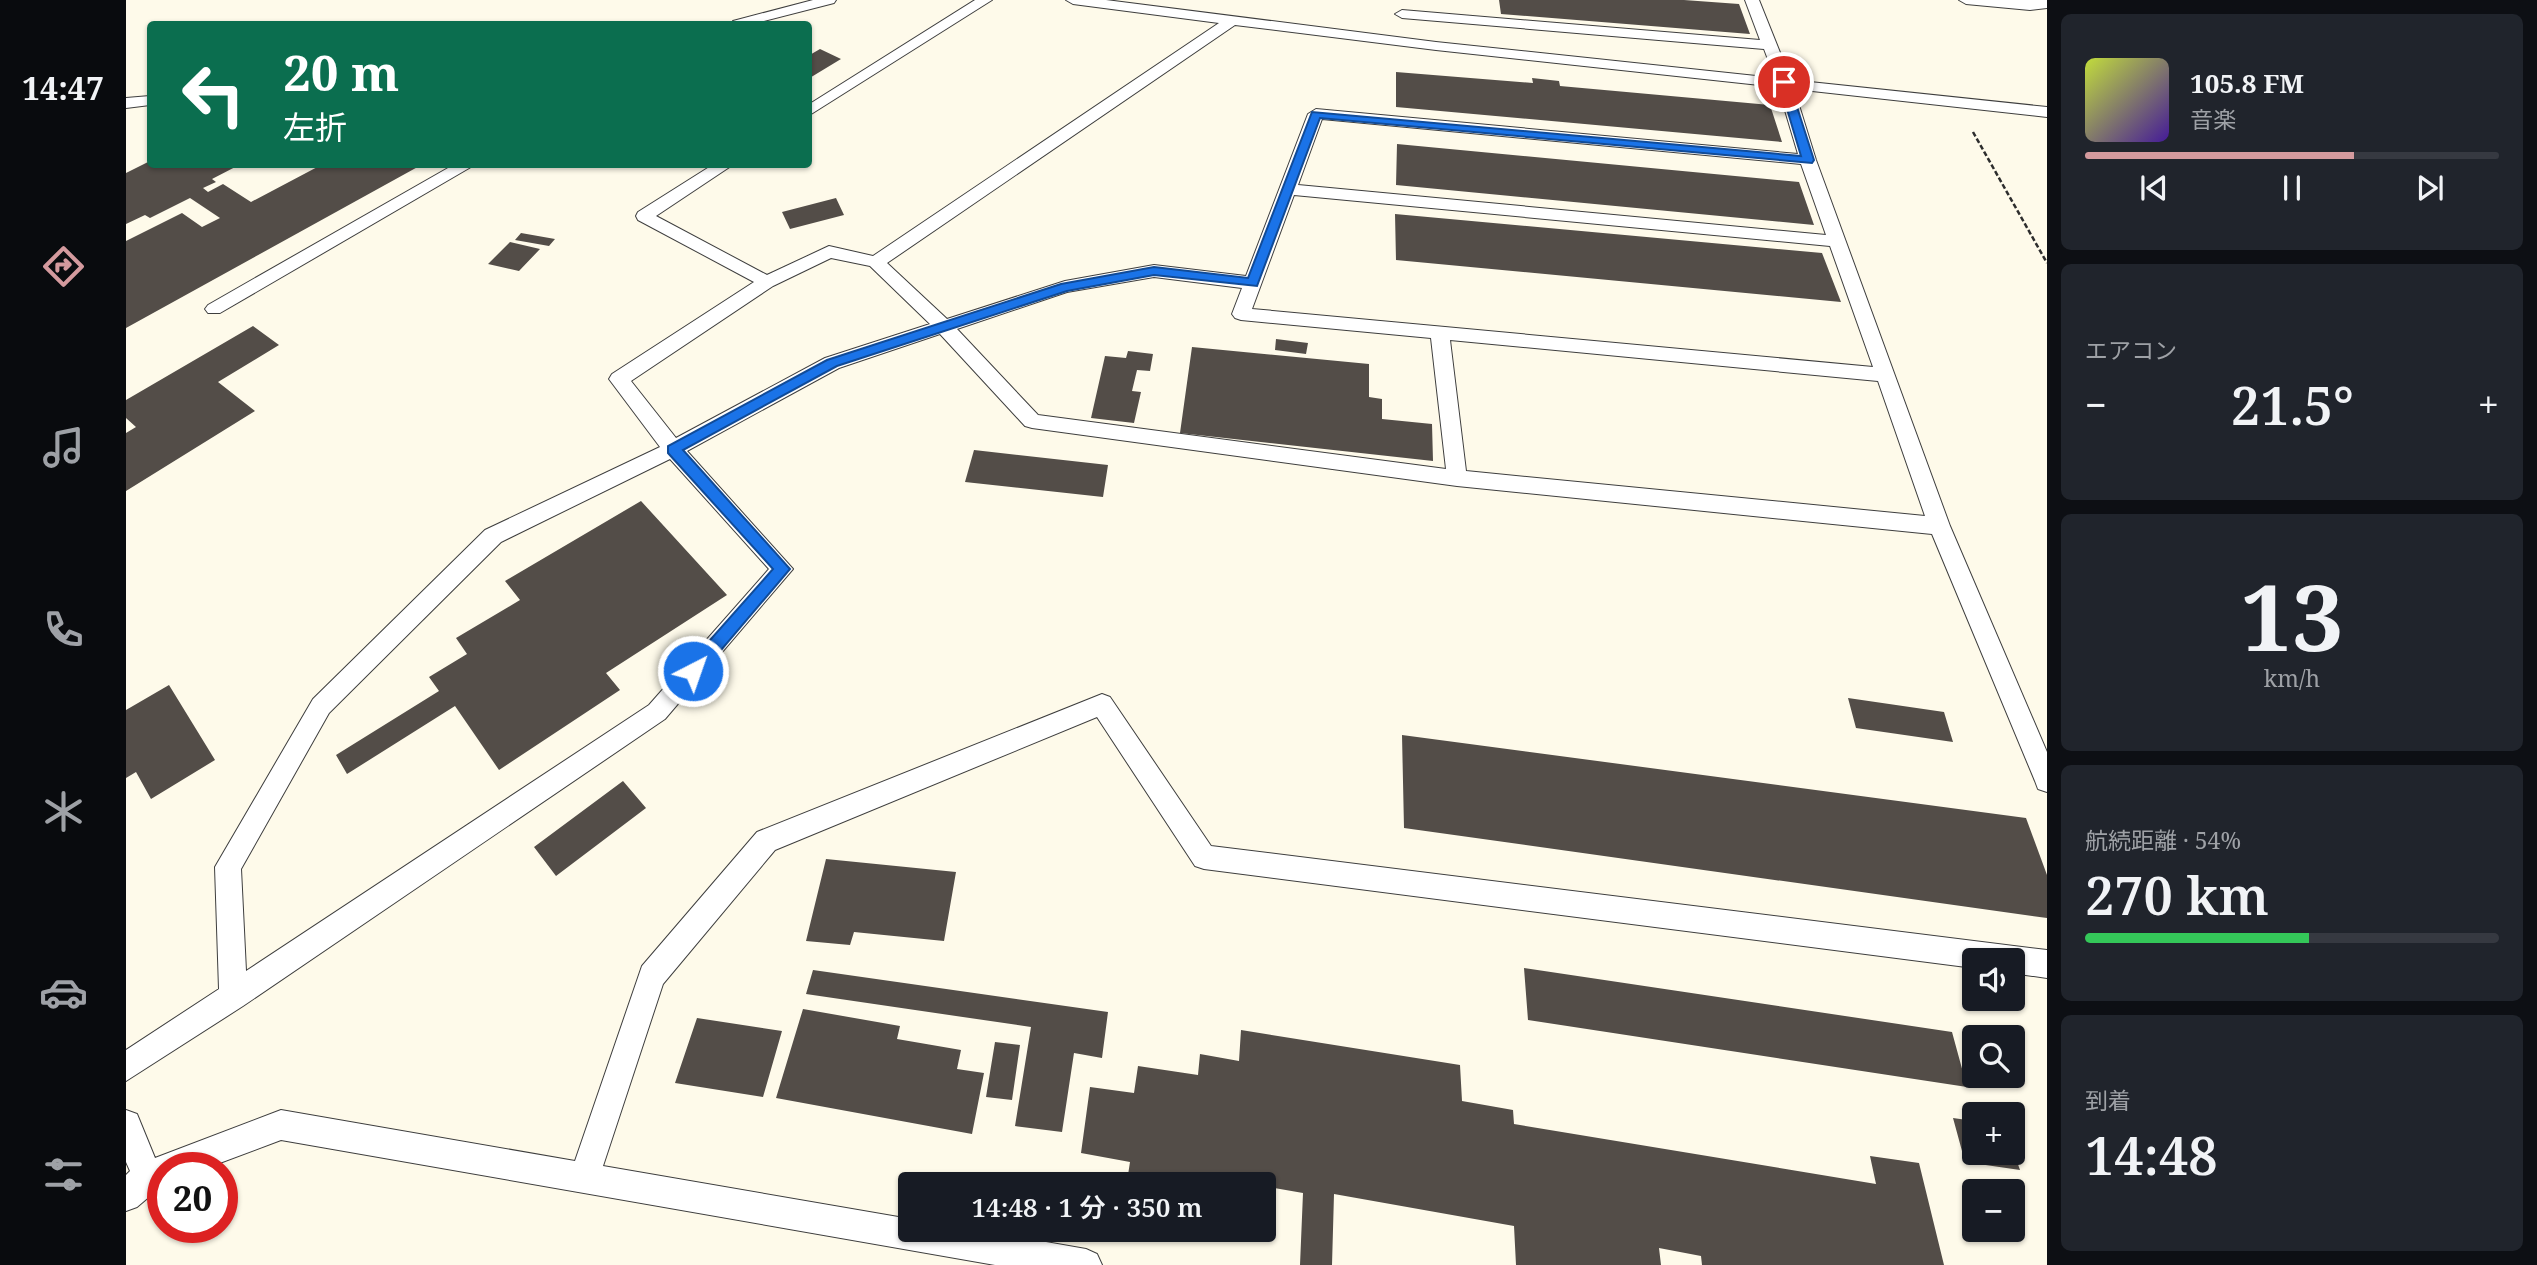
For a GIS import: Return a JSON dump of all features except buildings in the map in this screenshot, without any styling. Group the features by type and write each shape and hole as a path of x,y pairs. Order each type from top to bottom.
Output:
{"lane":[{"path":"750,21 830,0"},
{"path":"812,109 985,0"},
{"path":"1073,0 1436,47 2047,112"},
{"path":"1752,0 1784,82 1808,160 1939,526 2047,781"},
{"path":"1966,0 2030,6 2047,4"},
{"path":"1436,47 1398,10 1486,16 1770,45"},
{"path":"876,262 1233,20"},
{"path":"126,103 147,101"},
{"path":"1808,160 1316,114 1241,314 1885,375"},
{"path":"214,309 461,168"},
{"path":"720,168 644,216 767,282"},
{"path":"1288,189 1837,241"},
{"path":"126,1067 657,712 782,569 673,449 619,379 767,282 829,252 876,262 944,327 1032,421 1457,478 1939,526"},
{"path":"233,996 228,867 321,706 493,536 673,449 832,363 1065,287 1154,271 1252,283"},
{"path":"1440,333 1457,478"},
{"path":"584,1178 652,976 766,841 1102,704 1204,858 2047,964"},
{"path":"126,1125 147,1169"},
{"path":"214,1152 281,1125 1086,1265"}],"path":[{"path":"1957,104 2047,263"}],"route":[{"path":"693,671 782,569 673,449 809,375 832,363 1065,287 1154,271 1252,283 1316,114 1808,160 1784,82"}]}
